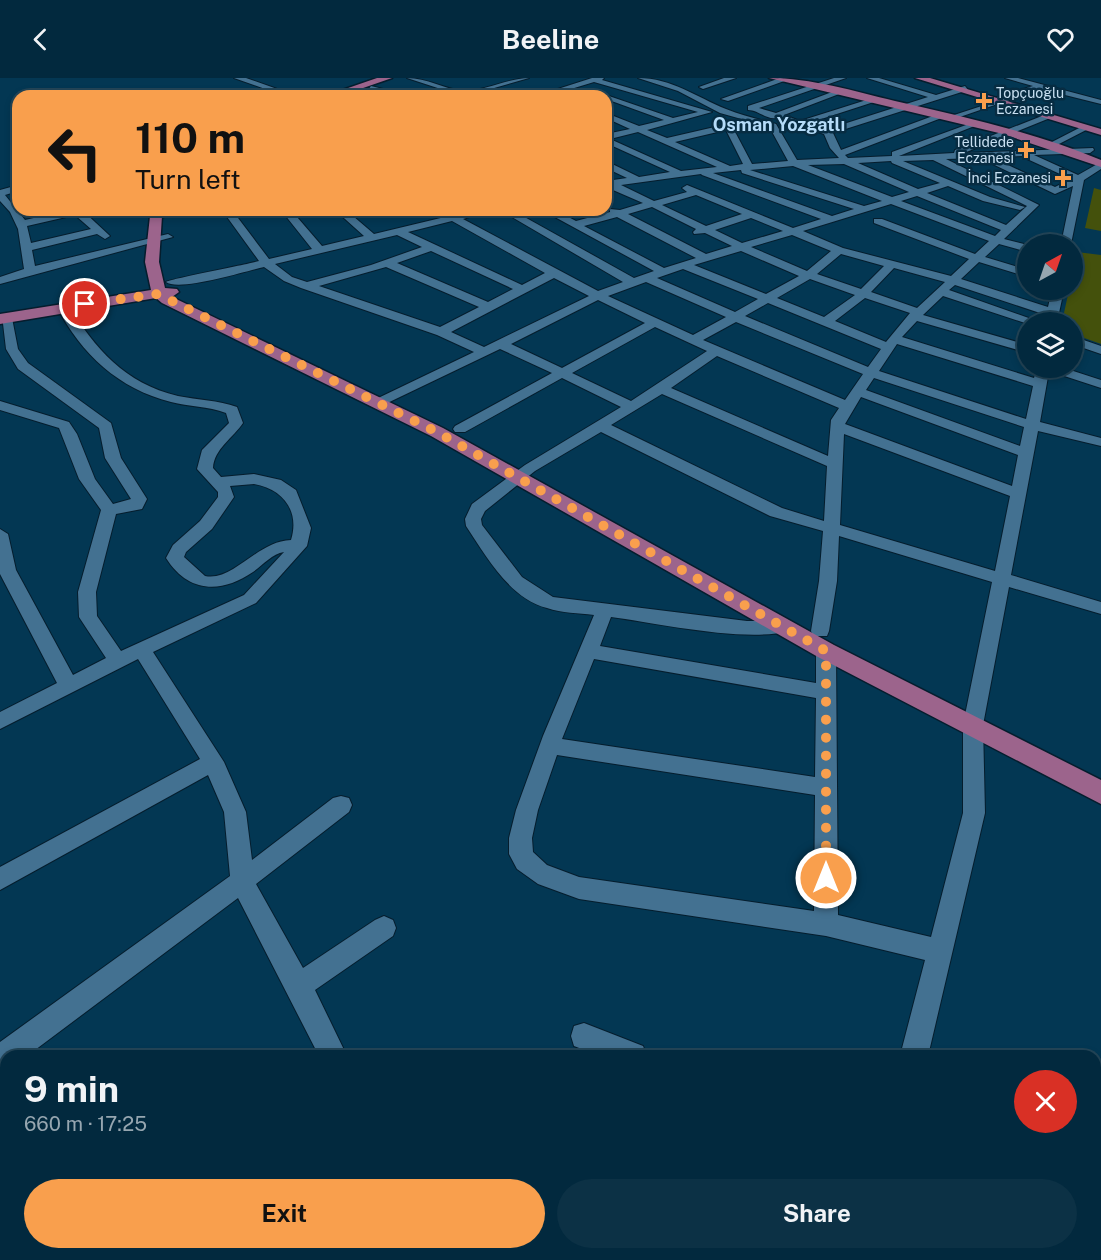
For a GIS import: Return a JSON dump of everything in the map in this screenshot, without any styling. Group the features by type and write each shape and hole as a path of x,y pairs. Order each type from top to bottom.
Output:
{"main road":[{"path":"778,79 879,99 1072,149 1096,151"},
{"path":"929,79 1086,123 1101,131"},
{"path":"351,90 382,81"},
{"path":"359,90 382,81"},
{"path":"1001,100 1047,116 1086,123"},
{"path":"1031,138 1072,149 1101,164"},
{"path":"161,216 165,288"},
{"path":"3,319 165,288 387,399 524,473 973,725 1101,793"},
{"path":"387,399 460,429 524,473 781,626 823,641"}],"street":[{"path":"238,78 274,90"},
{"path":"411,78 452,90"},
{"path":"486,78 523,89"},
{"path":"479,90 525,78"},
{"path":"642,78 681,89 719,109 773,126"},
{"path":"703,87 732,78"},
{"path":"751,108 842,78"},
{"path":"871,78 936,97"},
{"path":"1009,78 1023,79 1042,87 1101,102"},
{"path":"558,90 597,79 709,112"},
{"path":"725,99 778,79"},
{"path":"686,80 725,99 828,132 964,90"},
{"path":"572,86 585,90"},
{"path":"954,118 1042,87"},
{"path":"1068,93 1090,88"},
{"path":"843,91 768,119 794,163 889,201 1017,246"},
{"path":"612,104 652,96"},
{"path":"612,98 673,121"},
{"path":"801,123 879,99"},
{"path":"612,136 719,109"},
{"path":"842,157 941,115"},
{"path":"942,157 1047,116"},
{"path":"612,118 733,168 864,209"},
{"path":"666,141 752,121"},
{"path":"887,159 974,123"},
{"path":"1054,143 1086,123"},
{"path":"728,126 749,167"},
{"path":"612,182 679,173 842,157 887,159 1026,155 1072,149 1101,131"},
{"path":"828,132 842,157 977,219 1007,229"},
{"path":"612,141 679,173"},
{"path":"1026,155 1079,179"},
{"path":"942,157 1032,207"},
{"path":"982,157 1055,190"},
{"path":"887,159 987,199 1032,207"},
{"path":"826,924 826,692 823,641 838,420 891,343 939,291 1032,207 1055,190 1079,179 1101,164"},
{"path":"612,167 636,179"},
{"path":"699,171 831,219"},
{"path":"657,176 839,249 951,280 1036,312"},
{"path":"1068,234 1079,179"},
{"path":"387,399 600,295 632,282 949,183"},
{"path":"612,185 742,247 809,275 916,314 1017,346"},
{"path":"612,215 697,192"},
{"path":"0,194 12,205"},
{"path":"612,210 705,258"},
{"path":"669,239 752,214"},
{"path":"20,216 30,268"},
{"path":"23,224 56,216"},
{"path":"82,216 120,250"},
{"path":"231,216 266,263 288,279 441,332 485,352"},
{"path":"291,216 319,250"},
{"path":"347,216 371,237"},
{"path":"165,288 397,231 429,219 462,216"},
{"path":"516,216 632,282"},
{"path":"559,216 663,272"},
{"path":"575,225 608,216"},
{"path":"454,218 552,274 715,351 846,406"},
{"path":"878,221 976,258 1017,271"},
{"path":"26,248 98,231"},
{"path":"397,231 522,289"},
{"path":"0,270 30,268 162,239"},
{"path":"305,286 432,248"},
{"path":"694,340 809,275 839,249"},
{"path":"387,263 489,307"},
{"path":"827,321 863,293 892,264"},
{"path":"683,265 827,321 891,343 1017,371"},
{"path":"0,281 30,268"},
{"path":"441,332 552,274"},
{"path":"646,278 738,316 786,339 869,372 1032,425 1101,442"},
{"path":"939,291 1017,316"},
{"path":"63,307 74,331 103,362 146,389 168,398 222,406 232,411 236,423 206,458 205,469 226,491 226,497 206,525 179,549 175,558 186,573 206,583 232,580 271,550 298,546"},
{"path":"3,319 12,349 22,366 106,426 113,458 139,499 136,505 109,510"},
{"path":"460,429 655,322"},
{"path":"501,344 631,406"},
{"path":"1083,344 1101,350"},
{"path":"715,351 661,389 599,424 524,473 478,508 473,519 474,526 519,584 535,598 550,603 747,628 781,626"},
{"path":"915,1050 974,813 973,725 1041,378"},
{"path":"1083,378 1101,384"},
{"path":"661,389 835,465"},
{"path":"856,391 1026,453"},
{"path":"0,405 64,425 70,434 87,478 109,510 87,592 88,617 118,661"},
{"path":"599,424 776,512 1101,608"},
{"path":"837,426 1018,494"},
{"path":"0,721 141,649 250,599 298,546 303,528 290,493 275,483 254,479 218,482"},
{"path":"0,534 4,543 6,566 17,592 69,686"},
{"path":"605,610 550,746 519,836 520,854 543,875 579,888 826,924 939,951"},
{"path":"141,649 213,762 235,812 242,881 299,986 330,1050"},
{"path":"589,651 826,692"},
{"path":"550,746 826,788"},
{"path":"0,879 213,762"},
{"path":"12,1050 341,805"},
{"path":"299,986 384,928"},
{"path":"584,1036 618,1050"}],"green space":[{"path":"1094,188 1101,190 1101,231 1085,228"},
{"path":"1083,253 1101,255 1101,344 1083,338 1083,312 1064,312 1067,300 1083,300"}],"place":[{"name":"Topçuoğlu Eczanesi","path":"984,101"},
{"name":"Tellidede Eczanesi","path":"1026,150"},
{"name":"İnci Eczanesi","path":"1063,178"}],"district":[{"name":"Osman Yozgatlı","path":"779,125"}],"route":[{"path":"85,304 128,296 158,294 437,432 826,651 826,878"}]}
